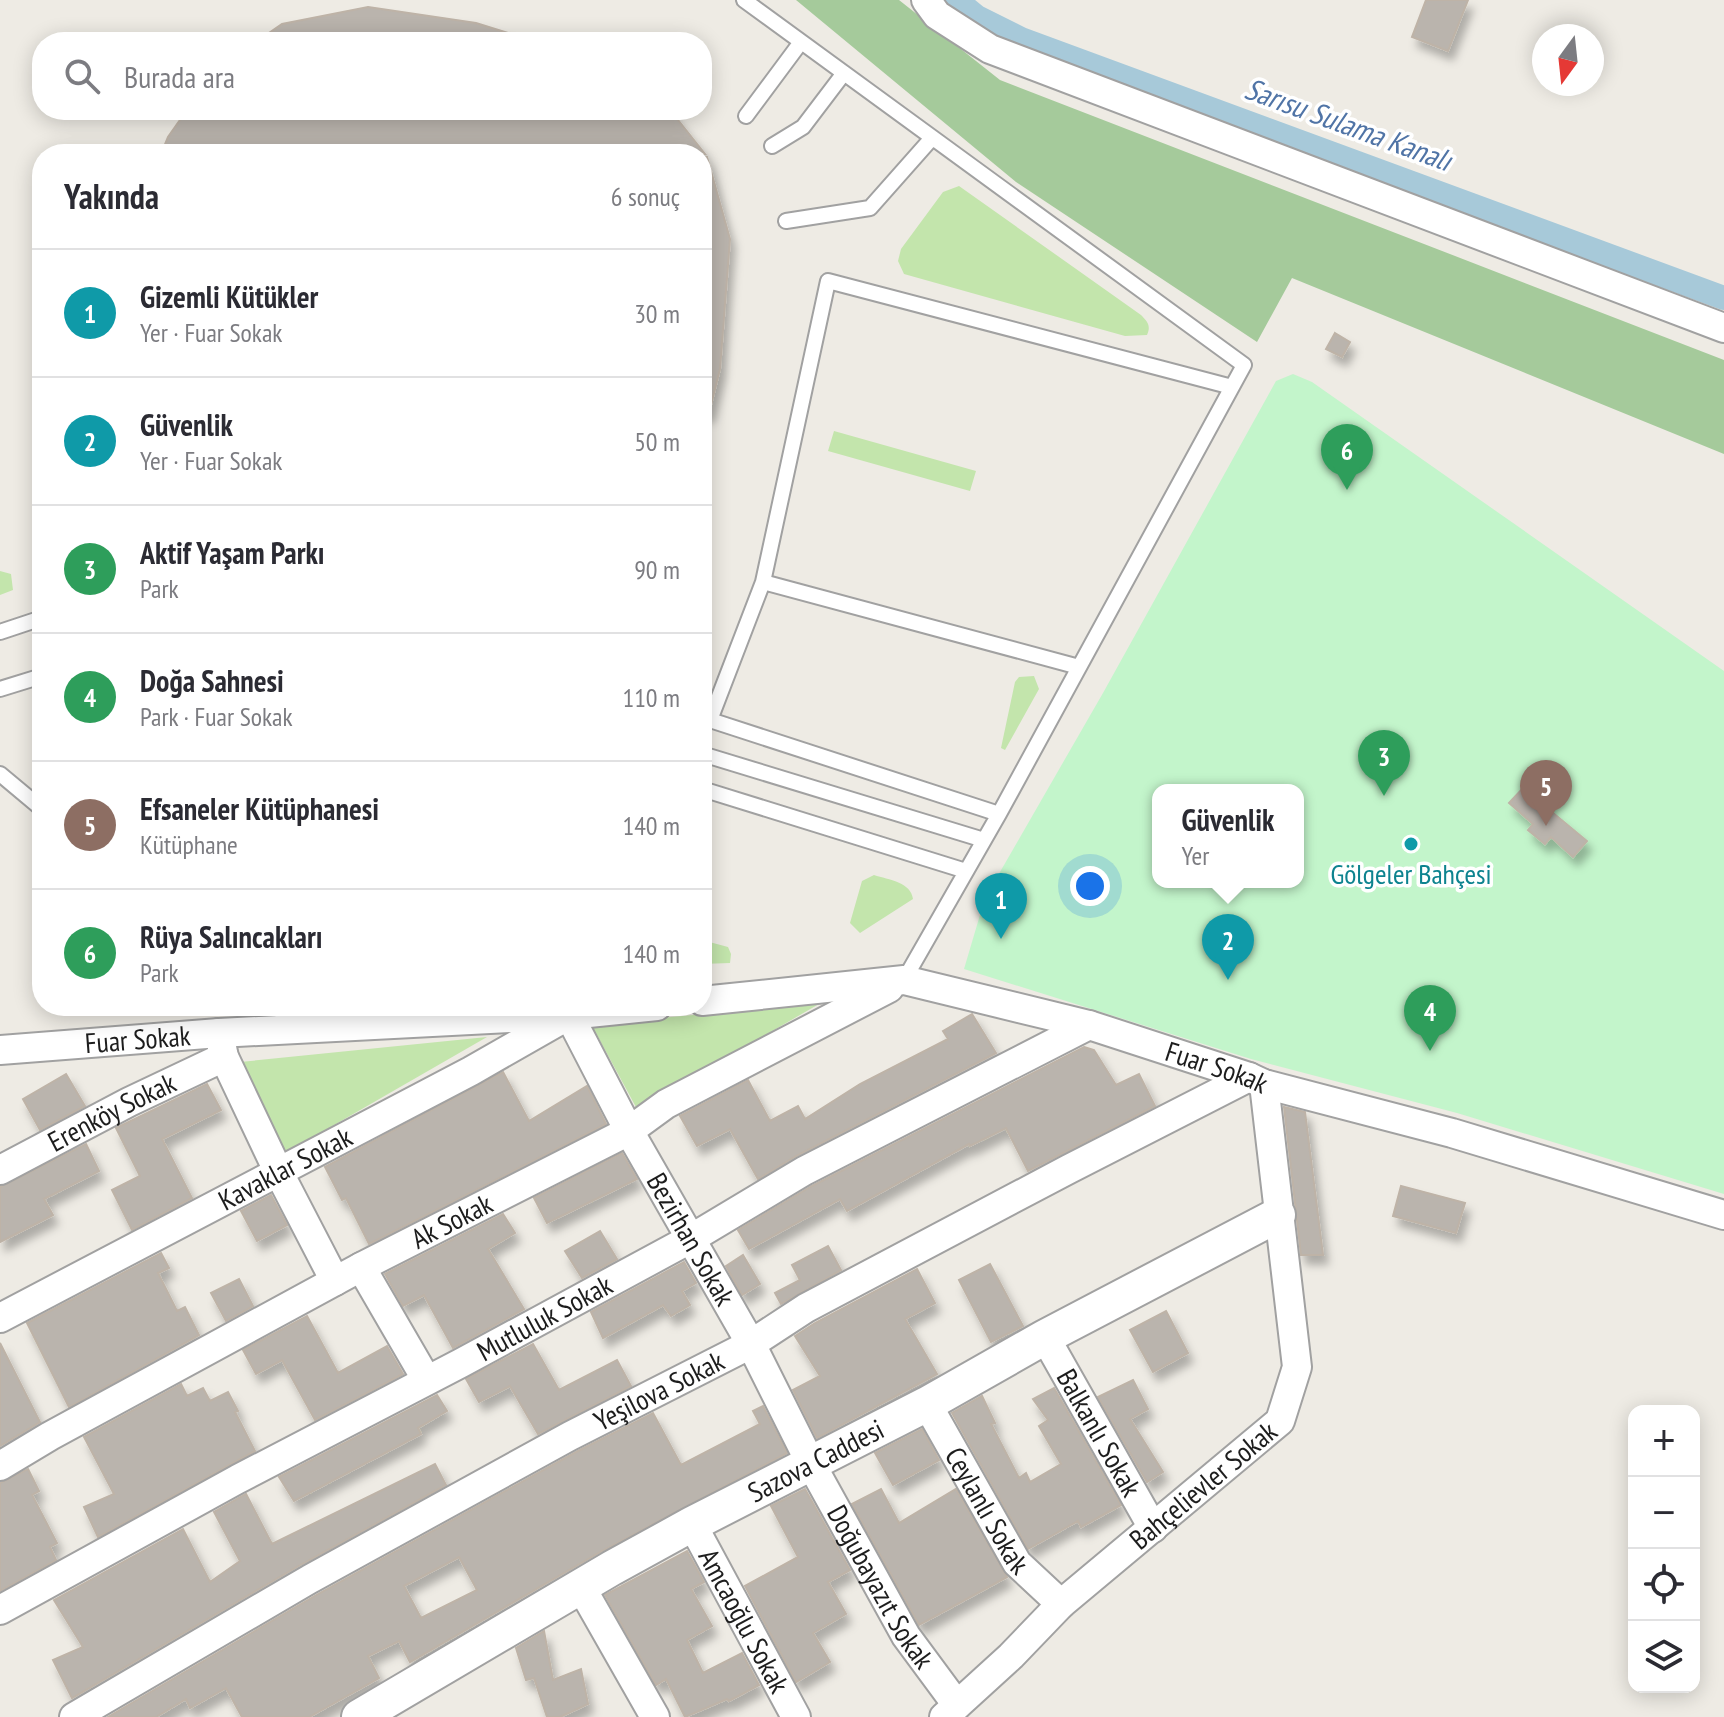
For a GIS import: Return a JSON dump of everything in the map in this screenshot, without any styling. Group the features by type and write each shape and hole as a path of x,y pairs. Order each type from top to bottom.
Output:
{"street":[{"path":"926,0 937,15 990,49 1724,328"},
{"name":"Fuar Sokak","path":"712,1000 904,980 1089,1025 1256,1080 1452,1133 1724,1215"},
{"name":"Ak Sokak","path":"0,1466 361,1267 629,1131 666,1104 904,980"},
{"name":"Fuar Sokak","path":"0,1050 221,1045 301,1029 475,1016"},
{"name":"Kavaklar Sokak","path":"0,1318 471,1071 557,1016"},
{"name":"Bezirhan Sokak","path":"572,1016 629,1131 751,1344 811,1464"},
{"name":"Mutluluk Sokak","path":"0,1610 692,1238 804,1171 1089,1025"},
{"path":"221,1045 278,1171 335,1281"},
{"name":"Erenköy Sokak","path":"0,1170 129,1102 221,1045"},
{"name":"Bahçelievler Sokak","path":"951,1711 1011,1656 1061,1604 1280,1421 1297,1367 1278,1215 1256,1080"},
{"name":"Yeşilova Sokak","path":"74,1717 310,1579 570,1436 751,1344 806,1308 1055,1176 1256,1080"},
{"name":"Sazova Caddesi","path":"359,1717 692,1524 927,1404 1045,1337 1278,1215"},
{"path":"361,1267 426,1379"},
{"name":"Balkanlı Sokak","path":"1045,1337 1153,1528"},
{"name":"Ceylanlı Sokak","path":"927,1404 1017,1563 1061,1604"},
{"name":"Doğubayazıt Sokak","path":"811,1464 951,1711"},
{"name":"Amcaoğlu Sokak","path":"692,1524 796,1717"},
{"path":"581,1587 655,1717"}],"lane":[{"path":"744,0 1244,365 999,814 904,980"},
{"path":"746,116 801,42"},
{"path":"772,146 803,127 844,73"},
{"path":"786,221 870,208 932,138"},
{"path":"712,715 763,582 828,281 1232,387"},
{"path":"763,582 1079,667"},
{"path":"0,632 32,621"},
{"path":"0,689 32,679"},
{"path":"712,721 999,814"},
{"path":"712,757 984,840"},
{"path":"0,774 32,801"},
{"path":"712,792 966,871"},
{"path":"286,1016 301,1029"}],"green space":[{"path":"796,0 899,0 1000,80 1724,360 1724,454 1292,278 1257,342 1016,182"},
{"path":"959,186 1141,315 1148,324 1147,335 1125,336 904,274 898,261 901,249 943,192"},
{"path":"1293,374 1312,382 1724,671 1724,1194 1457,1113 1251,1059 964,969 985,898 1276,381"},
{"path":"834,431 976,471 970,491 828,451"},
{"path":"0,571 11,574 13,590 0,595"},
{"path":"1034,676 1039,689 1005,750 1001,748 1015,682 1019,677"},
{"path":"874,875 904,885 913,899 860,933 850,923 862,881"},
{"path":"712,943 728,947 730,963 712,964"},
{"path":"819,1004 637,1109 591,1024 712,1016 712,1013"},
{"path":"487,1037 282,1155 240,1062"}],"building":[{"path":"1426,0 1468,0 1448,51 1412,37"},
{"path":"368,7 476,23 505,32 270,32 282,24"},
{"path":"180,120 678,120 697,144 165,144"},
{"path":"712,175 730,239 720,369 712,401"},
{"path":"1335,333 1350,342 1342,357 1326,349"},
{"path":"1523,788 1587,841 1573,857 1551,837 1545,844 1528,830 1533,824 1509,803"},
{"path":"972,1014 996,1053 796,1156 758,1179 730,1129 697,1146 680,1116 748,1080 770,1121 798,1106 805,1119 860,1084 948,1039 943,1031"},
{"path":"1084,1047 1094,1050 1116,1085 1139,1074 1155,1106 1028,1171 1006,1128 969,1144 847,1211 840,1199 749,1249 738,1230 812,1186"},
{"path":"503,1072 529,1121 587,1086 606,1124 369,1244 346,1198 342,1200 325,1167"},
{"path":"66,1074 85,1106 40,1130 23,1099"},
{"path":"207,1084 221,1110 162,1139 192,1198 132,1230 112,1190 140,1176 116,1128"},
{"path":"1284,1107 1305,1112 1323,1255 1301,1255"},
{"path":"86,1144 99,1171 44,1199 53,1215 0,1242 0,1187"},
{"path":"622,1153 637,1179 547,1223 534,1198"},
{"path":"1401,1186 1465,1203 1456,1233 1393,1216"},
{"path":"271,1195 287,1225 257,1241 241,1211"},
{"path":"503,1214 515,1233 488,1249 524,1309 453,1348 424,1295 403,1306 385,1274"},
{"path":"600,1231 617,1259 582,1278 565,1251"},
{"path":"828,1246 841,1270 781,1304 775,1293 800,1280 792,1265"},
{"path":"161,1253 169,1268 158,1273 177,1311 185,1307 199,1335 69,1407 27,1323"},
{"path":"743,1255 760,1284 742,1295 726,1266"},
{"path":"684,1262 696,1283 682,1291 690,1305 671,1316 663,1305 603,1338 591,1312"},
{"path":"990,1264 1023,1326 991,1342 959,1280"},
{"path":"917,1269 935,1303 905,1319 937,1374 817,1438 793,1390 820,1376 795,1336"},
{"path":"239,1279 253,1306 226,1321 211,1293"},
{"path":"1166,1311 1188,1353 1153,1372 1130,1330"},
{"path":"307,1316 338,1373 387,1346 403,1374 315,1420 282,1360 256,1374 243,1350"},
{"path":"0,1343 40,1422 0,1446"},
{"path":"533,1344 559,1390 617,1360 631,1386 538,1434 510,1386 479,1402 466,1379"},
{"path":"1133,1380 1148,1409 1130,1419 1163,1472 1147,1482 1098,1397"},
{"path":"181,1384 187,1396 203,1388 210,1401 228,1392 255,1451 98,1537 84,1507 114,1494 84,1437"},
{"path":"1054,1388 1121,1505 1081,1527 1078,1521 1028,1549 952,1413 982,1396 995,1423 991,1424 1019,1478 1026,1473 1030,1482 1061,1464 1039,1426 1048,1420 1033,1399"},
{"path":"437,1395 447,1411 418,1428 421,1434 294,1501 279,1477"},
{"path":"763,1406 787,1453 602,1551 410,1662 399,1641 368,1656 379,1678 309,1717 242,1717 226,1688 190,1708 186,1699 156,1717 108,1717 318,1594 653,1413 681,1465 760,1424 753,1411","holes":["459,1557 477,1590 421,1618 404,1586"]},
{"path":"922,1429 939,1460 893,1485 875,1453"},
{"path":"435,1464 446,1485 302,1564 72,1698 53,1660 83,1647 54,1600 183,1529 210,1582 240,1561 214,1512 246,1494 272,1544"},
{"path":"28,1469 39,1491 32,1495 57,1543 50,1547 56,1560 0,1591 0,1483"},
{"path":"805,1489 850,1570 828,1582 846,1614 813,1633 830,1662 796,1682 745,1586 798,1557 771,1506"},
{"path":"881,1489 899,1523 956,1489 1007,1577 919,1625 852,1504"},
{"path":"687,1551 704,1582 691,1589 712,1626 687,1640 703,1673 742,1653 759,1685 729,1701 727,1699 685,1717 666,1679 656,1685 605,1595"},
{"path":"544,1631 553,1680 581,1669 588,1704 560,1717 547,1717 534,1678 526,1680 516,1648"}],"waterway":[{"name":"Sarısu Sulama Kanalı","path":"956,0 977,17 1021,39 1724,298"}],"place":[{"name":"Rüya Salıncakları","path":"1347,490"},
{"name":"Aktif Yaşam Parkı","path":"1384,796"},
{"name":"Efsaneler Kütüphanesi","path":"1546,826"},
{"name":"Gölgeler Bahçesi","path":"1411,844"},
{"name":"Gizemli Kütükler","path":"1001,939"},
{"name":"Güvenlik","path":"1228,980"},
{"name":"Doğa Sahnesi","path":"1430,1051"}]}
